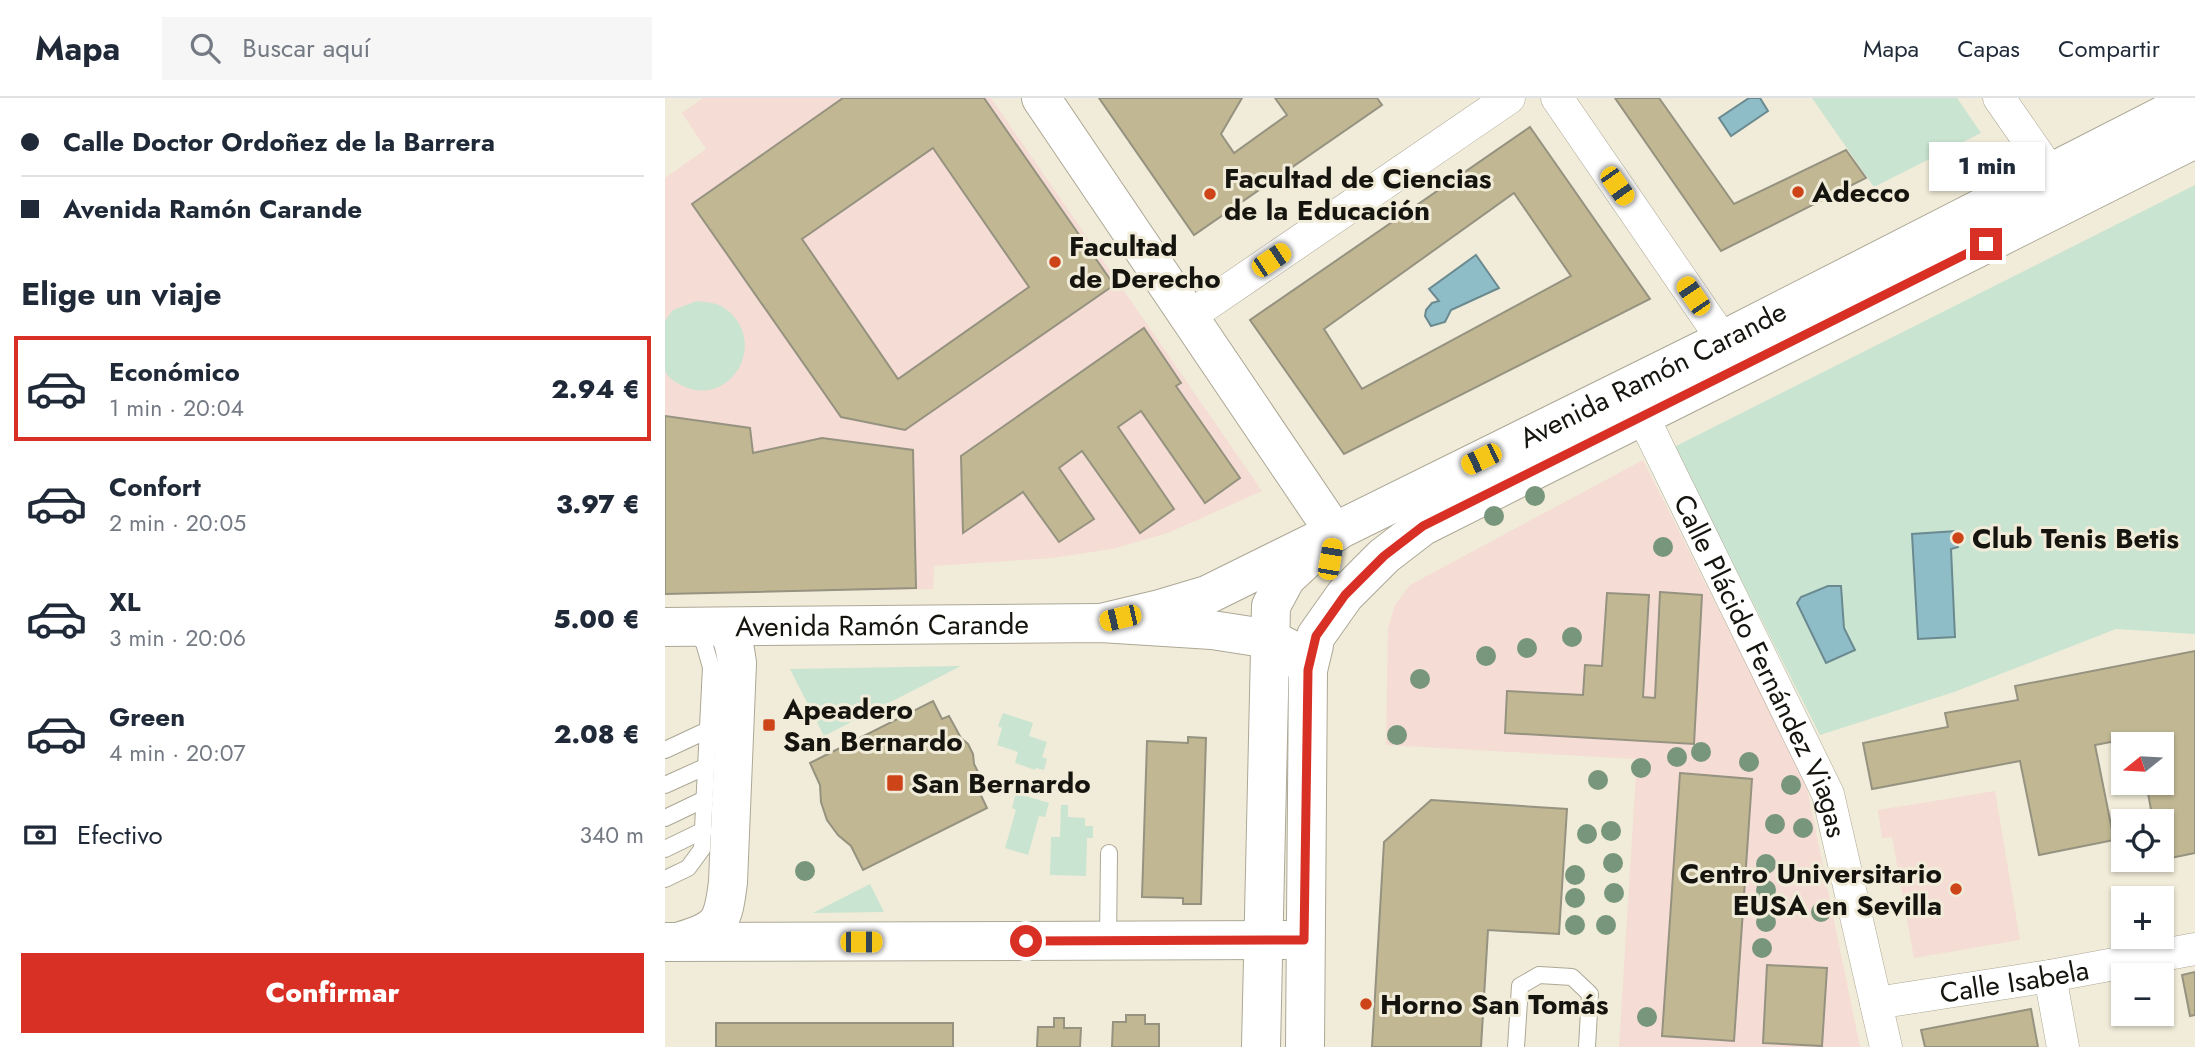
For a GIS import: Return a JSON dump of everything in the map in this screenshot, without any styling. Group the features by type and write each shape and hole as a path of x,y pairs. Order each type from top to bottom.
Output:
{"main road":[{"path":"1041,98 1335,533 1312,653 1304,940 1304,1047"},
{"name":"Avenida Ramón Carande","path":"1101,623 1207,595 1723,340 2195,99"},
{"name":"Avenida Ramón Carande","path":"1312,653 1345,595 1384,556 1423,526 2195,139"},
{"path":"1261,1047 1271,606 1286,578 1335,533"},
{"name":"Avenida Ramón Carande","path":"692,626 1101,623 1213,630 1270,639"},
{"path":"672,942 698,936 712,928 724,912 728,882 737,663 733,642 692,626"},
{"path":"1270,639 1290,649 1312,653"},
{"path":"672,942 1304,940"}],"street":[{"path":"1190,316 1509,98"},
{"path":"1557,98 1723,340"},
{"path":"1999,98 2050,173"},
{"name":"Calle Plácido Fernández Viagas","path":"1643,417 1828,794 1886,1047"},
{"name":"Calle Isabela","path":"1876,1003 2050,976 2195,949"},
{"path":"2050,976 2063,1047"}],"lane":[{"path":"665,879 688,868 702,849 711,667 704,643 692,626"},
{"path":"665,750 709,730"},
{"path":"665,785 706,766"},
{"path":"665,818 705,799"},
{"path":"665,849 703,830"},
{"path":"1108,940 1109,853"},
{"path":"1516,1047 1520,986 1539,975 1572,977 1590,994 1587,1047"}],"shaded area":[{"path":"703,98 991,98 1262,491 1168,533 1112,549 1052,558 934,566 933,589 665,594 665,178 706,149 682,113"},
{"path":"1643,460 1806,783 1860,1047 1619,1047 1637,759 1386,745 1388,628 1395,605 1410,585"},
{"name":"Centro Universitario EUSA en Sevilla","path":"1995,791 2020,940 1914,958 1892,837 1882,838 1878,810"}],"green space":[{"path":"1812,98 1957,98 1981,133 1874,187"},
{"name":"Club Tenis Betis","path":"2195,185 2195,634 2116,629 1954,692 1820,735 1674,447"},
{"path":"697,301 723,307 737,321 744,337 744,353 739,368 729,380 715,388 699,390 681,385 665,371 665,321 673,310"},
{"path":"961,666 824,736 790,669"},
{"path":"1003,713 1033,723 1029,736 1047,742 1042,757 1047,759 1044,770 1035,770 1015,763 1018,752 997,745 1002,728 998,726"},
{"path":"1016,793 1049,803 1045,817 1039,816 1028,855 1005,848 1016,810 1012,808"},
{"path":"1061,805 1068,805 1068,817 1085,818 1085,826 1093,826 1093,838 1087,838 1086,876 1050,875 1051,837 1060,837"},
{"path":"870,884 884,912 813,913"}],"water":[{"path":"1749,98 1760,98 1768,111 1731,136 1719,118"},
{"path":"1476,255 1499,288 1451,310 1445,322 1431,326 1425,316 1426,310 1432,303 1439,301 1429,289"},
{"path":"1956,531 1958,547 1951,549 1955,637 1918,639 1912,534"},
{"path":"1828,586 1841,586 1844,628 1855,650 1826,663 1797,603 1801,597"}],"building":[{"name":"Facultad de Derecho","path":"843,98 984,98 1114,285 905,430 841,417 692,204","holes":["933,148 1029,287 898,379 802,239"]},
{"name":"Facultad de Ciencias de la Educación","path":"1099,98 1242,98 1221,134 1234,153 1287,115 1275,98 1377,98 1382,105 1194,235"},
{"path":"1615,98 1659,98 1734,204 1846,150 1866,178 1721,251"},
{"path":"1530,127 1650,299 1344,454 1250,320","holes":["1514,193 1571,276 1362,389 1324,329"]},
{"path":"1144,328 1181,383 1176,386 1240,478 1205,503 1141,411 1118,427 1174,509 1140,533 1082,451 1059,468 1094,519 1059,542 1023,492 963,533 961,456"},
{"path":"665,416 750,428 753,453 822,438 913,450 916,588 665,594"},
{"path":"1660,592 1702,595 1694,744 1505,733 1507,691 1583,695 1585,665 1602,666 1607,593 1649,595 1643,697 1655,698"},
{"path":"2195,651 2195,853 2174,857 2174,809 2151,809 2148,795 2174,795 2174,732 2111,732 2111,742 2095,745 2111,825 2111,841 2039,855 2020,761 1872,789 1863,743 1948,727 1945,713 2018,700 2015,686"},
{"path":"933,701 942,719 949,716 961,738 968,744 985,786 978,789 987,808 863,870 851,846 827,820 821,802 820,785 810,763"},
{"path":"1188,737 1206,738 1201,904 1183,904 1183,898 1142,897 1147,741 1188,743"},
{"path":"1680,773 1752,779 1734,1041 1662,1036"},
{"path":"1431,800 1567,809 1559,934 1488,930 1481,1047 1372,1047 1384,842"},
{"path":"1767,965 1827,968 1822,1046 1763,1043"},
{"path":"2195,972 2195,1015 2190,1016 2182,975"},
{"path":"2031,1009 2038,1047 1925,1047 1921,1030"},
{"path":"1126,1015 1145,1015 1145,1024 1159,1024 1159,1047 1112,1047 1113,1022 1126,1022"},
{"path":"1054,1018 1064,1018 1064,1028 1081,1028 1080,1047 1037,1047 1038,1027 1054,1027"},
{"path":"716,1023 953,1023 953,1047 716,1047"}],"place":[{"name":"Adecco","path":"1798,192"},
{"name":"Facultad de Ciencias de la Educación","path":"1210,194"},
{"name":"Facultad de Derecho","path":"1055,262"},
{"name":"Club Tenis Betis","path":"1958,538"},
{"name":"Apeadero San Bernardo","path":"769,725"},
{"name":"San Bernardo","path":"895,783"},
{"name":"Centro Universitario EUSA en Sevilla","path":"1956,889"},
{"name":"Horno San Tomás","path":"1366,1004"}],"route":[{"path":"1026,941 1304,940 1308,670 1316,636 1345,595 1384,556 1423,526 1986,244"}]}
